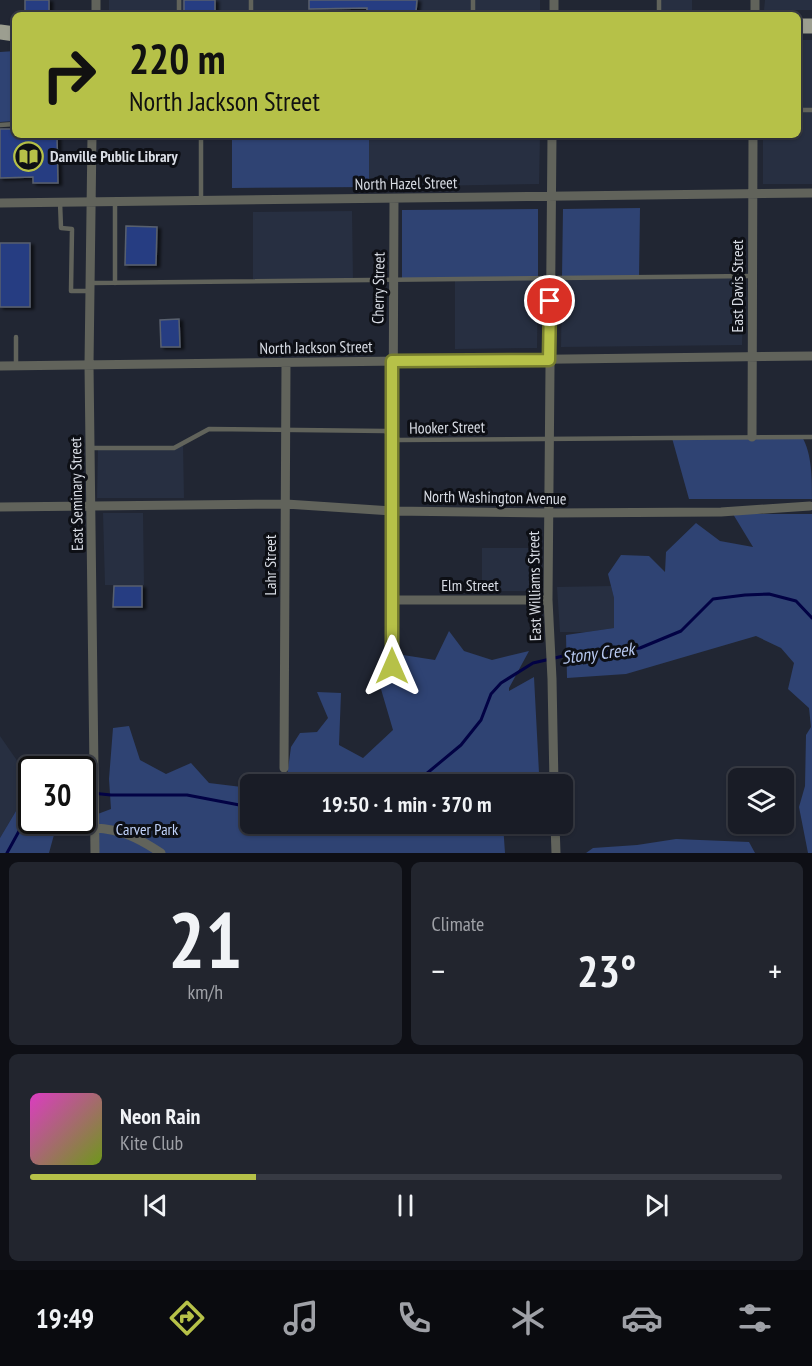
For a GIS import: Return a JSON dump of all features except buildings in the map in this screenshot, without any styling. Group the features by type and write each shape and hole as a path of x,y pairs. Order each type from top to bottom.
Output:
{"street":[{"name":"East Seminary Street","path":"92,138 89,365 95,756"},
{"name":"East Williams Street","path":"552,138 548,600 554,774"},
{"name":"East Davis Street","path":"752,437 753,138"},
{"name":"North Hazel Street","path":"0,203 812,194"},
{"name":"Cherry Street","path":"392,666 394,198"},
{"name":"North Jackson Street","path":"0,366 812,356"},
{"name":"Lahr Street","path":"284,768 286,363"},
{"name":"North Washington Avenue","path":"0,507 286,504 392,511 548,513 721,512 810,506"},
{"name":"Elm Street","path":"392,600 548,600"},
{"path":"96,828 123,832 137,837 161,853"},
{"name":"East Seminary Street","path":"95,834 95,853"},
{"path":"555,834 556,853"}],"lane":[{"path":"201,138 201,201"},
{"path":"60,202 61,228 72,229 71,291 115,283 752,276"},
{"path":"115,202 115,283"},
{"path":"16,338 16,366"},
{"name":"Hooker Street","path":"90,448 174,448 209,429 385,431 399,440 812,437"}],"shaded area":[{"path":"109,0 540,0 540,12 109,12"},
{"path":"659,0 692,0 692,12 659,12"},
{"path":"765,0 812,0 812,10 764,10"},
{"path":"801,40 812,40 812,184 763,184 763,138 801,138"},
{"path":"369,138 540,138 539,184 369,187"},
{"path":"352,211 353,280 253,282 253,212"},
{"path":"744,277 742,345 561,347 562,278"},
{"path":"538,278 537,348 455,349 455,280"},
{"path":"183,443 184,498 97,498 98,448 174,448"},
{"path":"103,513 143,513 144,585 105,585"},
{"path":"482,548 534,548 534,591 482,591"},
{"path":"611,586 614,598 614,628 587,632 560,632 557,587"},
{"path":"0,736 18,762 16,811 0,838"}],"green space":[{"path":"12,51 12,121 0,122 0,52"},
{"path":"232,138 369,138 369,187 232,188"},
{"path":"640,208 639,278 562,278 563,209"},
{"path":"538,209 538,278 402,279 402,210"},
{"path":"802,437 810,458 812,499 689,499 672,438"},
{"path":"733,514 812,514 812,853 808,853 799,807 805,786 806,735 811,727 809,708 788,689 794,663 781,648 756,636 626,674 567,678 566,635 614,628 614,598 608,574 621,555 649,556 665,572 666,552 696,523 720,541 753,547"},
{"path":"449,631 464,651 492,660 529,651 509,691 534,677 539,773 287,774 291,747 300,733 317,732 328,718 317,692 341,693 339,745 363,758 393,730 378,679 403,655 435,660"},
{"name":"Carver Park","path":"129,726 140,760 166,774 191,763 209,783 240,787 240,834 504,834 505,853 95,853 96,815 111,809 109,779 113,728"},
{"path":"18,808 18,834 54,834 49,853 0,853 0,838"},
{"path":"676,839 749,842 755,853 586,853 593,848"}],"waterway":[{"name":"Stony Creek","path":"426,774 461,745 481,720 491,694 501,683 533,663 572,654 599,654 640,648 681,631 713,599 769,594 796,601 812,618"},
{"name":"Stony Creek","path":"96,793 187,795 240,805"},
{"name":"Stony Creek","path":"7,853 18,833"}],"place":[{"name":"Danville Public Library","path":"29,156"}],"route":[{"path":"392,666 392,361 549,360 550,301"}]}
